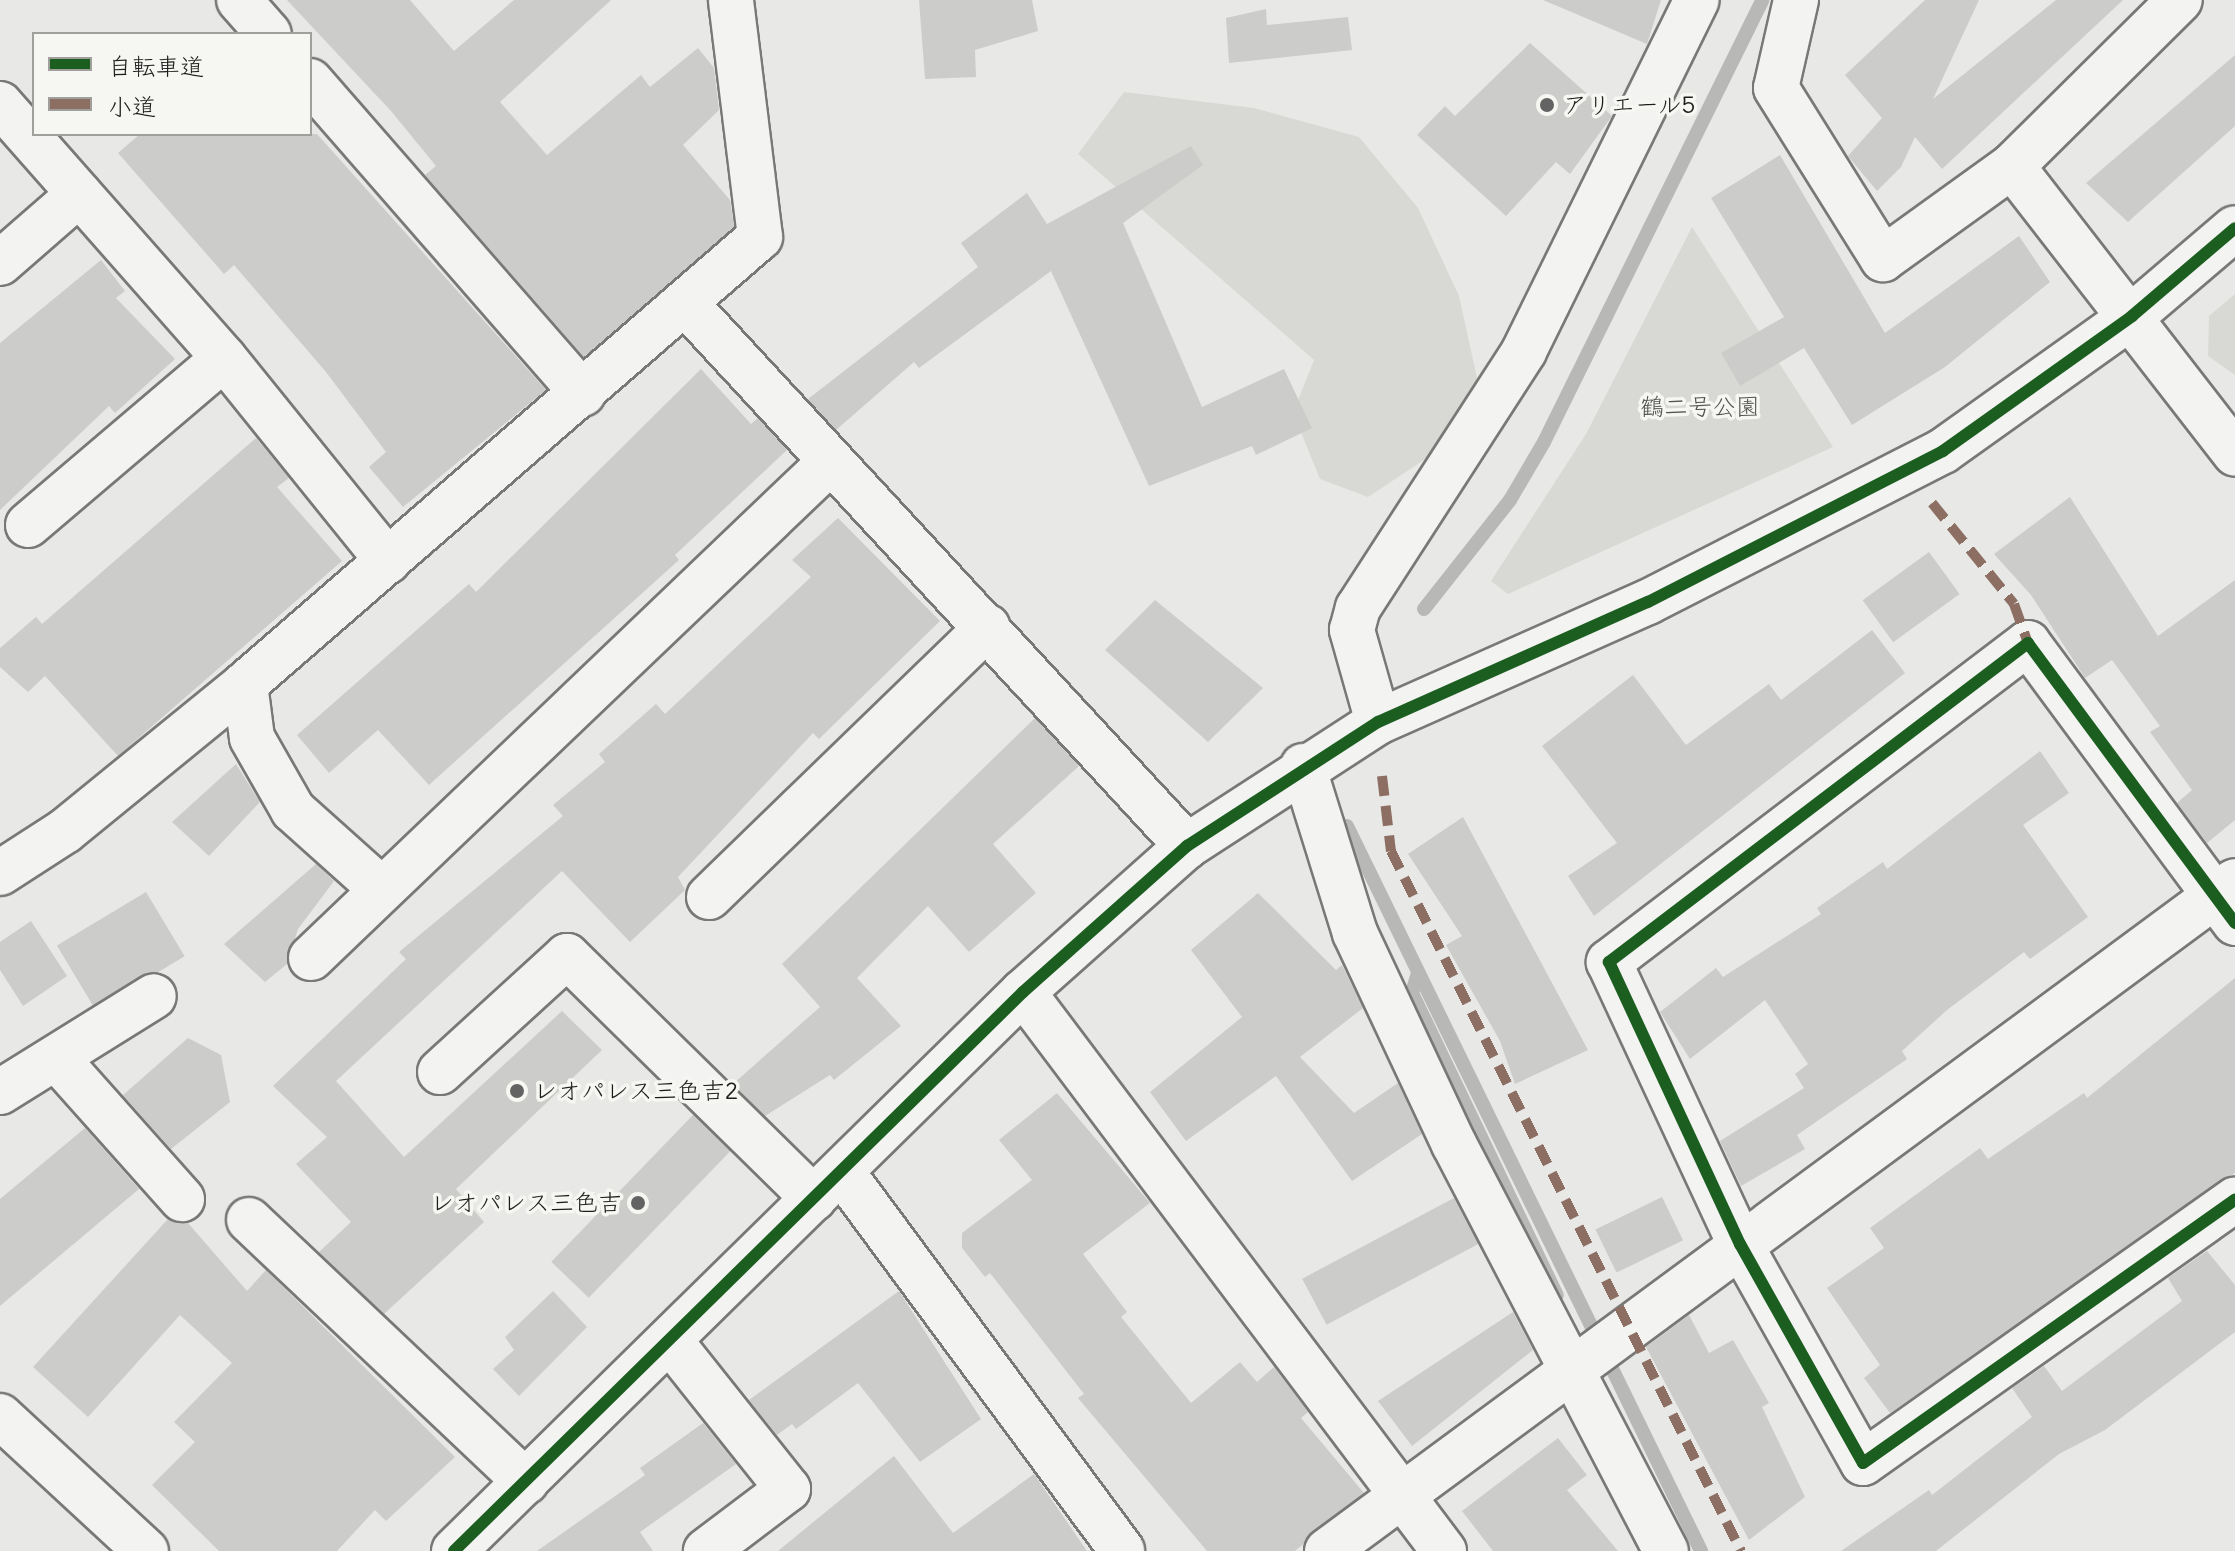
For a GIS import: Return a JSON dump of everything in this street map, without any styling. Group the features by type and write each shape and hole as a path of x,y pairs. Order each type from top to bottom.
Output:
{"street":[{"path":"239,0 267,32"},
{"path":"0,873 65,831 245,684 687,305 760,237 731,0"},
{"path":"1378,722 1352,630 1358,608 1524,351 1697,0"},
{"path":"1796,0 1776,88 1883,259 2012,166 2180,0"},
{"path":"312,83 583,394"},
{"path":"0,104 224,358 388,561"},
{"path":"2012,166 2132,316 2235,454"},
{"path":"0,263 79,194"},
{"path":"454,1551 671,1342 1023,992 1187,846 1303,766 1378,722 1648,602 1919,464 2028,394 2132,316 2235,228"},
{"path":"687,305 829,463 988,627 1187,846"},
{"path":"28,525 224,358"},
{"path":"311,958 829,463"},
{"path":"709,897 988,627"},
{"path":"1327,1551 1740,1244 2228,900 2028,643 1609,962 1740,1244 1863,1463 2235,1200"},
{"path":"245,684 252,738 293,810 381,889"},
{"path":"1303,766 1355,933 1454,1144 1590,1353 1666,1551"},
{"path":"440,1072 567,956 828,1186 1122,1551"},
{"path":"1023,992 1444,1551"},
{"path":"0,1092 59,1061 154,996"},
{"path":"59,1061 182,1199"},
{"path":"249,1220 526,1482"},
{"path":"671,1342 788,1489 706,1551"},
{"path":"0,1416 146,1551"}],"shaded area":[{"path":"1124,92 1254,108 1359,137 1418,208 1459,296 1479,387 1454,440 1368,497 1320,479 1293,413 1314,360 1078,154"},
{"name":"鶴二号公園","path":"1692,227 1833,447 1508,594 1491,581 1586,434"},
{"path":"2235,294 2235,375 2208,356 2209,316"}],"building":[{"path":"287,0 410,0 454,51 514,0 611,0 500,102 547,155 641,75 650,87 698,48 714,68 719,110 683,145 730,200 734,227 584,357 425,175 436,166 391,111"},
{"path":"919,0 1032,0 1038,31 975,50 976,77 925,79"},
{"path":"1543,0 1661,0 1647,44"},
{"path":"1925,0 1979,0 1933,99 2056,0 2123,0 1942,169 1915,137 1901,167 1877,191 1848,156 1882,118 1845,75"},
{"path":"1266,9 1267,25 1348,17 1352,50 1229,63 1226,18"},
{"path":"1530,43 1612,116 1570,174 1556,162 1506,216 1417,135 1445,106 1455,116"},
{"path":"2235,55 2235,126 2128,222 2086,183"},
{"path":"317,134 546,390 403,507 369,467 386,452 326,372 234,265 224,274 118,153 138,136"},
{"path":"1191,146 1203,165 1123,223 1202,407 1284,369 1312,428 1256,455 1252,446 1149,486 1051,271 919,368 914,362 836,430 808,399 978,267 961,243 1027,193 1047,224"},
{"path":"1780,155 1885,333 2019,236 2050,282 1945,367 1852,425 1804,348 1740,386 1721,353 1784,317 1711,198"},
{"path":"101,260 125,291 116,298 175,359 115,413 109,406 0,510 0,343"},
{"path":"701,369 751,424 758,418 787,450 675,555 679,560 429,785 378,730 329,773 297,735 469,584 476,592"},
{"path":"256,438 289,478 277,487 342,561 118,756 45,676 28,692 0,667 0,648 36,617 42,624"},
{"path":"2070,497 2158,636 2235,580 2235,820 2207,843 2177,803 2192,790 2150,732 2160,726 2112,660 2085,678 2031,595 1994,554"},
{"path":"838,518 940,621 819,739 813,733 678,877 685,890 630,942 562,871 336,1081 404,1157 562,1011 602,1050 456,1189 484,1222 384,1314 319,1252 351,1222 296,1164 327,1137 273,1086 406,959 399,952 563,816 553,805 605,762 599,754 656,704 665,714 811,577 792,560"},
{"path":"1929,552 1960,594 1893,642 1863,600"},
{"path":"1155,600 1263,688 1208,742 1105,650"},
{"path":"1872,630 1905,673 1594,916 1568,876 1617,843 1542,746 1633,675 1686,745 1769,684 1781,700"},
{"path":"1035,718 1079,766 993,844 1036,893 969,952 928,906 857,978 901,1026 834,1080 830,1075 765,1116 733,1084 820,1007 782,964"},
{"path":"2040,751 2069,793 2023,825 2088,917 2030,959 2024,952 1947,1010 1902,1051 1907,1059 1797,1135 1805,1149 1741,1186 1720,1141 1804,1088 1795,1074 1808,1064 1765,1000 1690,1059 1660,1012 1716,968 1723,977 1821,914 1817,908 1883,862 1887,869"},
{"path":"236,764 260,802 209,856 172,822"},
{"path":"1463,817 1588,1050 1515,1084 1500,1041 1446,945 1462,936 1408,854"},
{"path":"316,864 334,881 298,929 287,964 265,982 224,944"},
{"path":"146,892 185,956 95,1010 57,946"},
{"path":"1258,893 1336,970 1342,965 1363,1008 1300,1057 1354,1113 1398,1083 1422,1134 1352,1181 1276,1076 1186,1141 1150,1092 1242,1017 1191,950"},
{"path":"31,921 67,976 23,1006 0,970 0,942"},
{"path":"2235,978 2235,1173 1890,1413 1864,1378 1880,1365 1827,1288 1884,1248 1870,1228 1980,1148 1988,1159 2084,1093 2087,1098"},
{"path":"188,1038 221,1055 230,1102 171,1149 123,1095"},
{"path":"1057,1093 1150,1203 1083,1254 1127,1312 1121,1317 1191,1403 1240,1362 1257,1382 1274,1367 1308,1412 1301,1418 1364,1493 1295,1551 1207,1551 1078,1398 1084,1394 990,1273 985,1277 962,1248 962,1233 1032,1180 999,1140"},
{"name":"レオパレス三色吉","path":"693,1115 730,1151 589,1298 551,1262"},
{"path":"85,1128 139,1189 0,1306 0,1199"},
{"path":"1662,1197 1683,1240 1617,1273 1595,1229"},
{"path":"1454,1198 1478,1244 1327,1325 1302,1279"},
{"path":"168,1219 188,1223 247,1291 266,1270 455,1457 386,1521 375,1510 337,1551 219,1551 152,1485 195,1442 174,1422 232,1363 180,1315 88,1417 33,1367"},
{"path":"2207,1251 2235,1285 2235,1332 2105,1430 2059,1454 1936,1551 1841,1551 1929,1490 1932,1495 2032,1417 2012,1388 2044,1366 2062,1391 2182,1301 2168,1278"},
{"path":"553,1291 587,1327 519,1396 493,1369 514,1350 505,1337"},
{"path":"899,1291 981,1419 920,1462 858,1383 796,1429 792,1424 777,1435 749,1400"},
{"path":"1513,1312 1533,1350 1412,1446 1378,1401"},
{"path":"1689,1315 1709,1353 1733,1340 1769,1403 1762,1407 1805,1497 1749,1540 1646,1347"},
{"path":"703,1423 736,1464 640,1532 653,1551 537,1551 645,1475 640,1468"},
{"path":"1558,1438 1587,1475 1567,1490 1618,1551 1493,1551 1462,1511"},
{"path":"894,1456 953,1533 1034,1474 1087,1551 778,1551"}],"waterway":[{"path":"1424,609 1510,500 1544,442 1762,0"},
{"path":"1347,826 1701,1551"},
{"path":"1418,973 1412,993 1557,1295"}],"marked path":[{"path":"1932,503 2014,604 2028,643"},
{"path":"1382,776 1391,851 1741,1551"}],"cycle path":[{"path":"454,1551 1023,992 1187,846 1378,722 1648,602 1943,451 2132,316 2235,228"},
{"path":"2235,923 2028,643 1609,962 1740,1244 1863,1463 2235,1200"}],"place":[{"name":"アリエール5","path":"1547,105"},
{"name":"レオパレス三色吉2","path":"517,1091"},
{"name":"レオパレス三色吉","path":"638,1203"}]}
